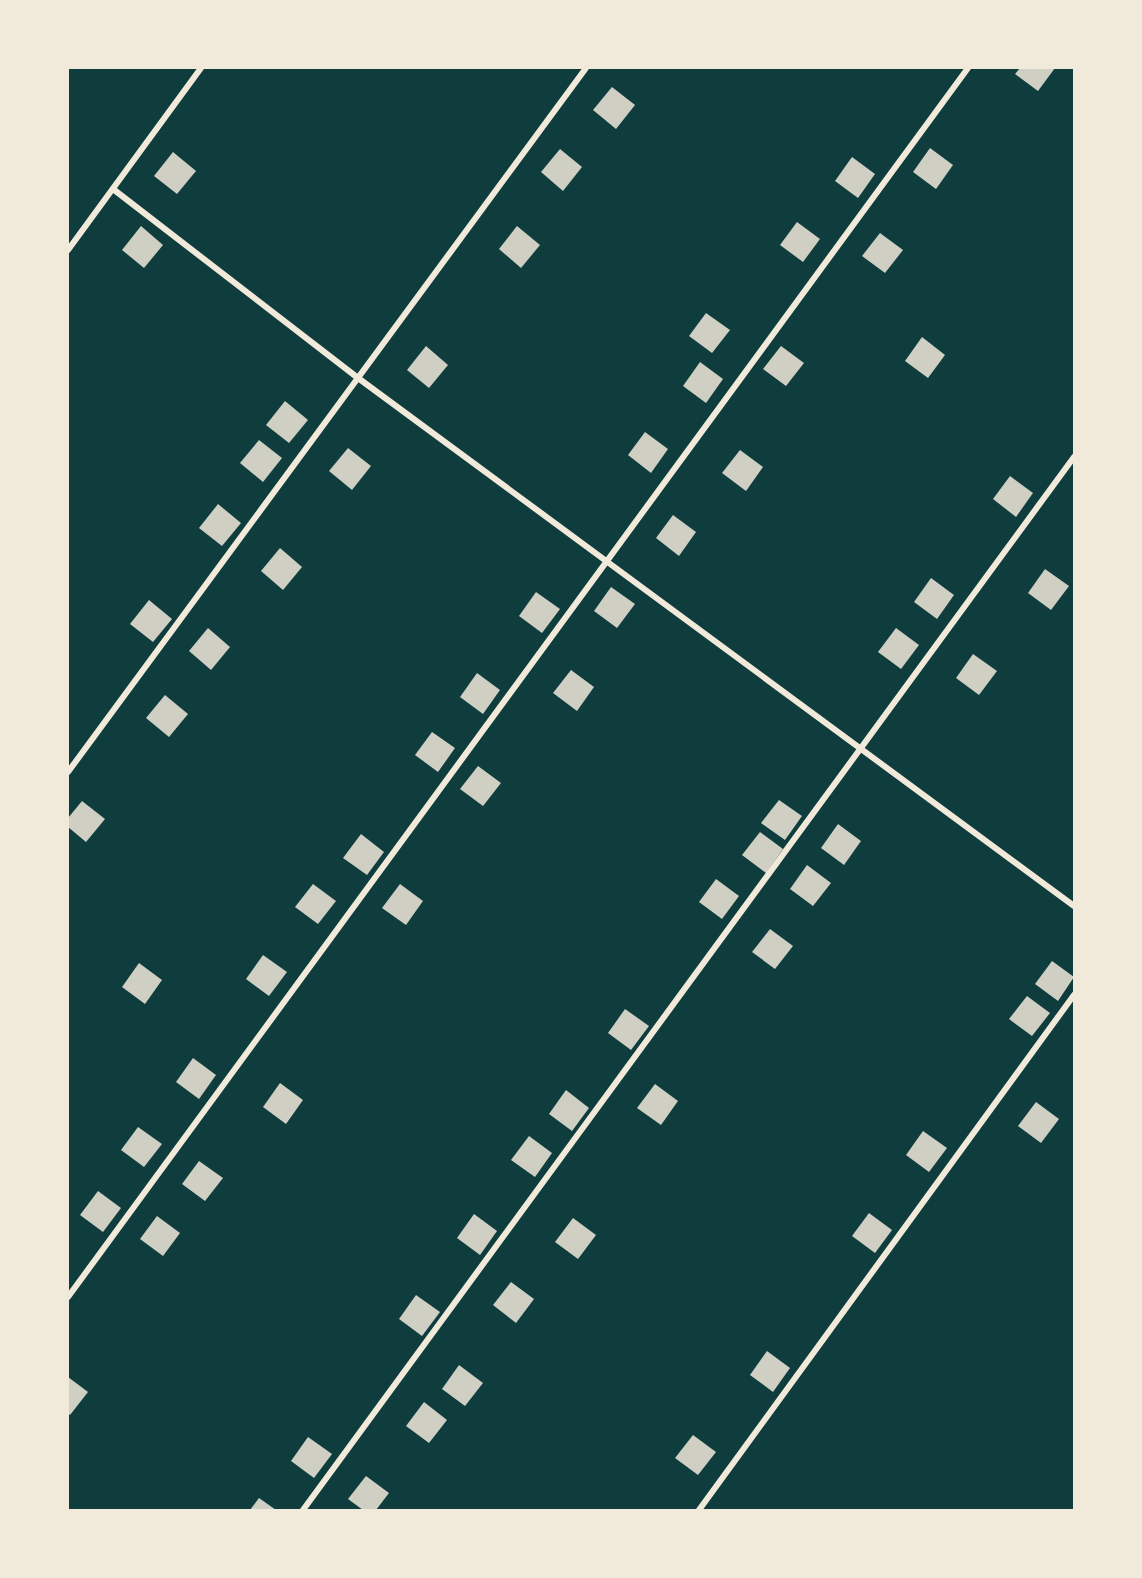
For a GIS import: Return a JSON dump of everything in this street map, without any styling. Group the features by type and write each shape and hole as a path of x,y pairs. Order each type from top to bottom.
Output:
{"street":[{"path":"68,250 201,68"},
{"path":"68,772 586,68"},
{"path":"68,1297 968,68"},
{"path":"112,189 358,378 1074,906"},
{"path":"303,1510 1074,457"},
{"path":"699,1510 1074,995"}],"building":[{"path":"1020,68 1055,68 1038,91 1015,74"},
{"path":"612,87 635,105 616,129 593,110"},
{"path":"930,148 953,165 936,189 913,172"},
{"path":"560,149 582,167 563,191 541,172"},
{"path":"173,152 196,171 177,194 154,176"},
{"path":"852,157 875,174 858,198 835,181"},
{"path":"797,222 820,239 803,262 780,245"},
{"path":"141,226 163,245 144,268 122,250"},
{"path":"517,226 540,245 521,268 499,249"},
{"path":"880,233 903,250 885,273 862,256"},
{"path":"706,313 730,330 712,353 689,336"},
{"path":"922,337 945,355 928,378 905,361"},
{"path":"426,346 448,365 429,388 407,370"},
{"path":"781,346 804,363 786,386 763,369"},
{"path":"700,362 723,379 706,403 683,386"},
{"path":"285,401 308,420 289,443 266,425"},
{"path":"645,432 668,449 651,473 628,455"},
{"path":"259,440 282,458 263,482 240,463"},
{"path":"348,448 371,466 352,490 329,471"},
{"path":"740,450 763,467 746,491 722,473"},
{"path":"1010,476 1033,493 1016,517 993,499"},
{"path":"218,504 241,523 222,546 199,528"},
{"path":"673,515 696,532 679,556 656,538"},
{"path":"280,548 302,567 283,590 261,571"},
{"path":"1045,569 1069,586 1051,610 1028,593"},
{"path":"931,578 954,595 937,619 914,602"},
{"path":"611,587 635,604 617,628 594,611"},
{"path":"536,592 560,609 542,633 519,616"},
{"path":"149,600 172,619 153,642 130,624"},
{"path":"208,628 230,647 211,670 189,651"},
{"path":"896,628 919,645 901,669 878,652"},
{"path":"973,654 997,671 979,695 956,678"},
{"path":"571,670 594,687 577,711 553,693"},
{"path":"477,673 500,690 483,714 460,697"},
{"path":"165,695 188,714 169,737 146,718"},
{"path":"432,732 455,748 438,772 415,755"},
{"path":"478,766 501,783 483,806 460,789"},
{"path":"779,800 802,816 785,840 761,823"},
{"path":"82,801 105,819 86,842 68,827 68,818"},
{"path":"838,824 861,841 844,865 821,848"},
{"path":"760,832 783,849 766,873 742,855"},
{"path":"361,834 384,852 367,875 343,858"},
{"path":"807,865 831,883 813,906 790,889"},
{"path":"716,879 739,896 722,919 699,902"},
{"path":"313,884 336,901 318,924 295,907"},
{"path":"400,884 423,901 406,925 382,908"},
{"path":"770,929 793,946 775,969 752,952"},
{"path":"263,955 287,972 269,996 246,979"},
{"path":"1052,961 1074,977 1058,1001 1035,984"},
{"path":"139,963 162,980 145,1004 122,987"},
{"path":"1027,996 1050,1013 1032,1036 1009,1019"},
{"path":"625,1009 649,1026 631,1050 608,1033"},
{"path":"193,1058 216,1075 199,1099 176,1082"},
{"path":"280,1083 303,1100 286,1124 263,1107"},
{"path":"655,1084 678,1101 661,1125 637,1108"},
{"path":"566,1090 589,1108 572,1131 549,1114"},
{"path":"1036,1102 1059,1119 1041,1143 1018,1126"},
{"path":"138,1127 162,1144 144,1167 121,1150"},
{"path":"923,1131 947,1148 929,1172 906,1155"},
{"path":"529,1136 552,1153 535,1177 511,1160"},
{"path":"199,1161 223,1178 205,1201 182,1184"},
{"path":"98,1191 121,1208 103,1232 80,1215"},
{"path":"869,1213 892,1230 875,1253 852,1236"},
{"path":"474,1214 497,1231 480,1255 457,1238"},
{"path":"157,1216 180,1233 163,1256 140,1239"},
{"path":"573,1218 596,1235 578,1259 555,1242"},
{"path":"511,1282 534,1299 516,1323 493,1305"},
{"path":"416,1295 440,1312 422,1336 399,1319"},
{"path":"767,1351 790,1368 773,1392 750,1375"},
{"path":"459,1365 483,1383 465,1406 442,1389"},
{"path":"68,1377 88,1392 70,1415 68,1413"},
{"path":"424,1402 447,1420 429,1443 406,1426"},
{"path":"693,1435 716,1452 698,1475 675,1458"},
{"path":"308,1437 332,1454 314,1478 291,1461"},
{"path":"366,1476 389,1493 376,1510 363,1510 348,1499"},
{"path":"259,1498 276,1510 250,1510"}]}
